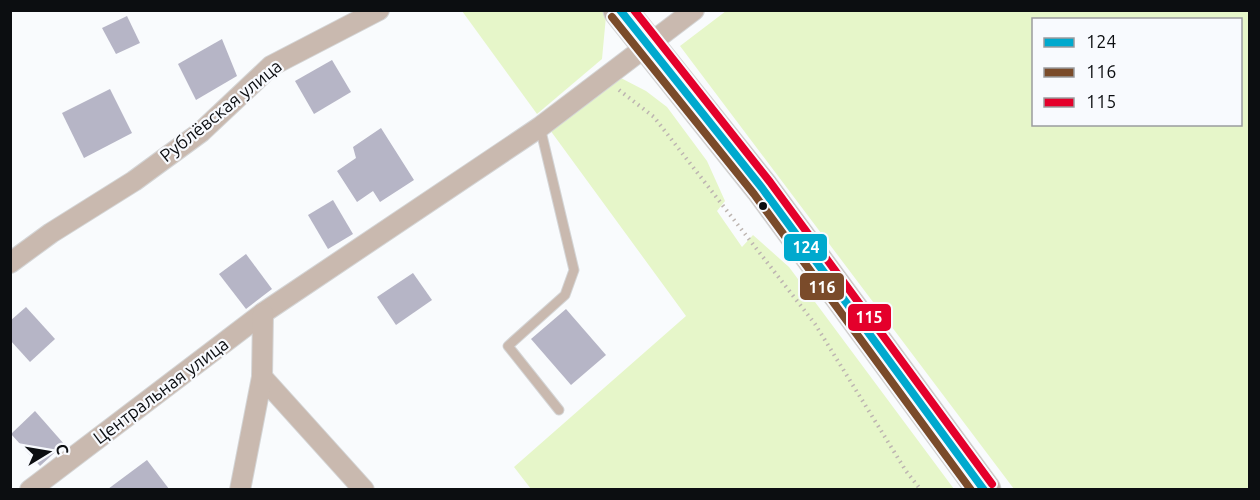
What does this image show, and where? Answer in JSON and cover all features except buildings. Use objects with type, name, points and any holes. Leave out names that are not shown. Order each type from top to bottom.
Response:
[{"type":"highway","points":[[620,10],[646,46],[762,188],[984,489]]},
{"type":"street","name":"Рублёвская улица","points":[[10,263],[51,233],[134,182],[201,132],[271,66],[379,10]]},
{"type":"street","name":"Центральная улица","points":[[30,489],[263,313],[540,127],[694,10]]},
{"type":"street","points":[[240,489],[262,377],[263,313]]},
{"type":"street","points":[[262,377],[364,489]]},
{"type":"lane","points":[[540,127],[574,270],[565,295],[508,346],[559,410]]},
{"type":"path","points":[[605,78],[654,117],[815,324],[906,471],[921,489]]},
{"type":"green space","points":[[462,11],[602,11],[606,16],[602,59],[537,114]]},
{"type":"green space","points":[[726,11],[1249,11],[1249,489],[1014,489],[680,46]]},
{"type":"green space","points":[[617,76],[646,91],[667,107],[707,161],[725,201],[717,211],[742,247],[753,235],[789,267],[954,489],[531,489],[514,467],[686,316],[550,130]]},
{"type":"transit line","name":"124","points":[[620,10],[762,188],[984,490]]},
{"type":"transit line","name":"115","points":[[634,10],[770,182],[992,484]]},
{"type":"transit line","name":"116","points":[[612,17],[754,194],[971,490]]}]
